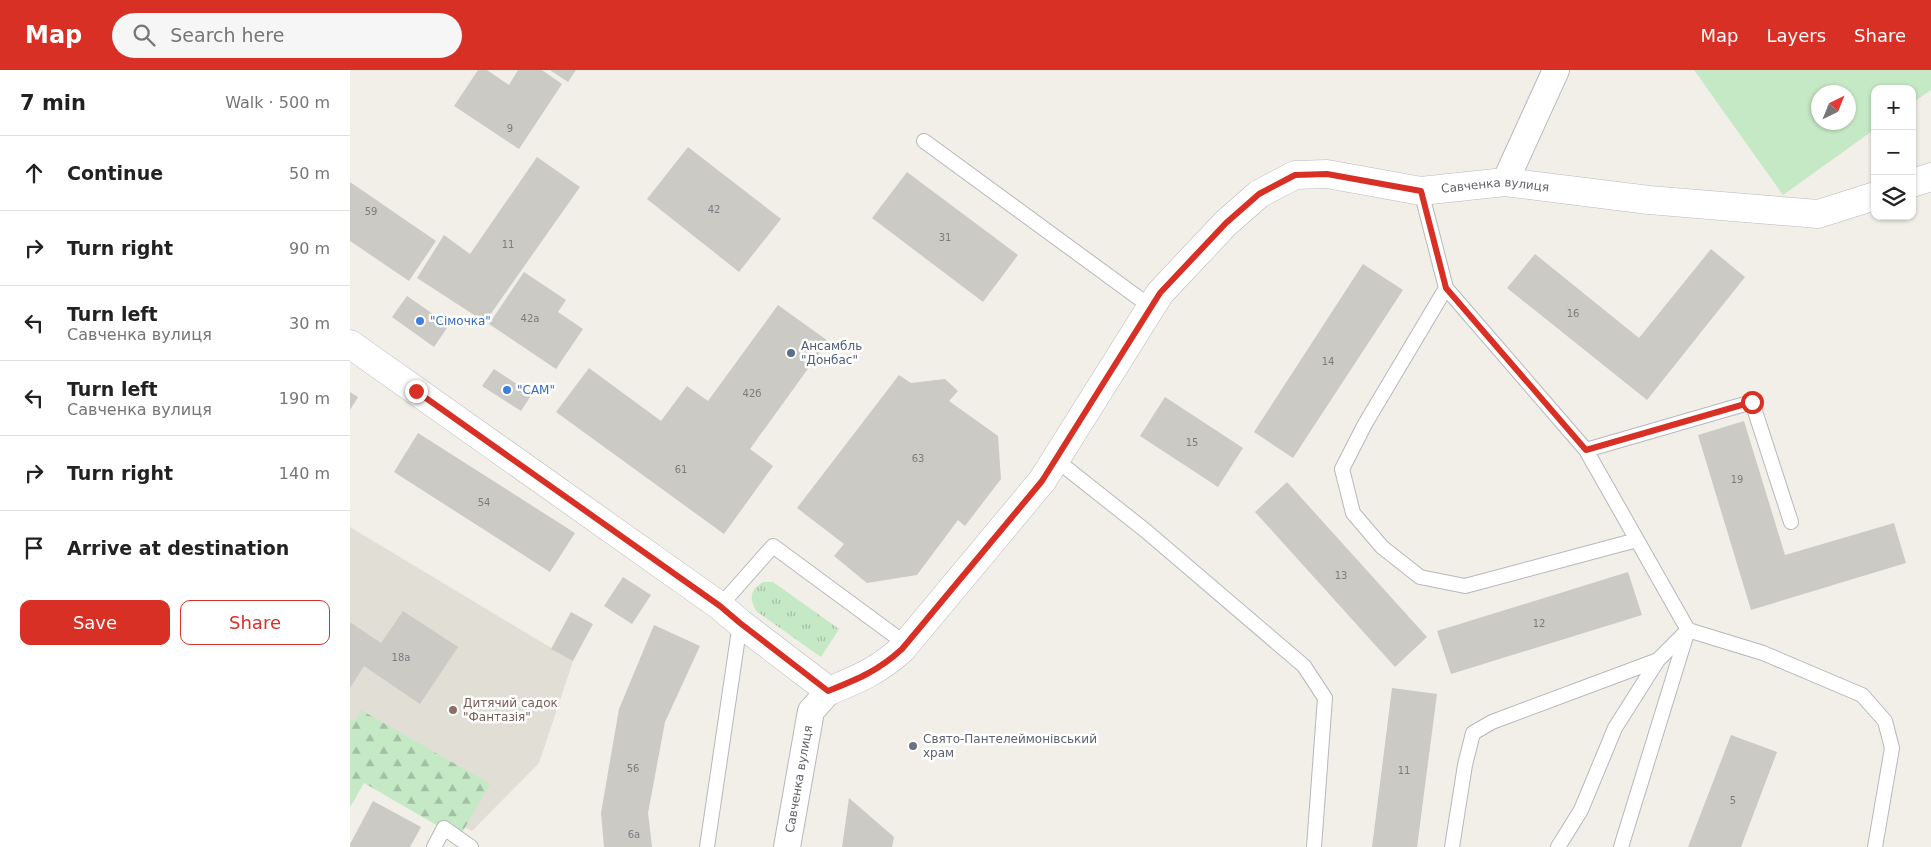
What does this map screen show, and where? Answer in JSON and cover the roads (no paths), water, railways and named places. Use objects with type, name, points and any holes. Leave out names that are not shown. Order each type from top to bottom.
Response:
[{"type":"street","points":[[1505,182],[1556,70]]},
{"type":"street","name":"Савченка вулиця","points":[[787,847],[811,711],[828,691],[867,675],[886,664],[906,644],[1042,481],[1160,293],[1226,223],[1259,194],[1295,175],[1327,174],[1421,191],[1505,182],[1649,200],[1818,214],[1871,197]]},
{"type":"street","points":[[1916,182],[1931,177]]},
{"type":"street","points":[[350,344],[730,614],[828,691]]},
{"type":"lane","points":[[924,141],[1151,307]]},
{"type":"lane","points":[[1421,191],[1446,288],[1586,450],[1688,630],[1763,653],[1862,695],[1885,721],[1892,748],[1875,847]]},
{"type":"lane","points":[[1446,288],[1365,424],[1342,470],[1353,513],[1382,547],[1420,577],[1465,586],[1637,540]]},
{"type":"lane","points":[[1586,450],[1752,402],[1791,522]]},
{"type":"lane","points":[[1056,459],[1146,531],[1304,666],[1325,698],[1314,847]]},
{"type":"lane","points":[[707,847],[730,614],[773,546],[906,644]]},
{"type":"lane","points":[[1558,847],[1582,810],[1615,728],[1658,660],[1688,630]]},
{"type":"lane","points":[[1621,847],[1688,630]]},
{"type":"lane","points":[[1452,847],[1465,765],[1473,733],[1492,722],[1658,660]]},
{"type":"lane","points":[[434,847],[444,828],[471,847]]},
{"type":"place","name":"\"Сімочка\"","points":[[420,321]]},
{"type":"place","name":"Ансамбль \"Донбас\"","points":[[791,353]]},
{"type":"place","name":"\"САМ\"","points":[[507,390]]},
{"type":"place","name":"Дитячий садок \"Фантазія\"","points":[[453,710]]},
{"type":"place","name":"Свято-Пантелеймонівський храм","points":[[913,746]]}]
